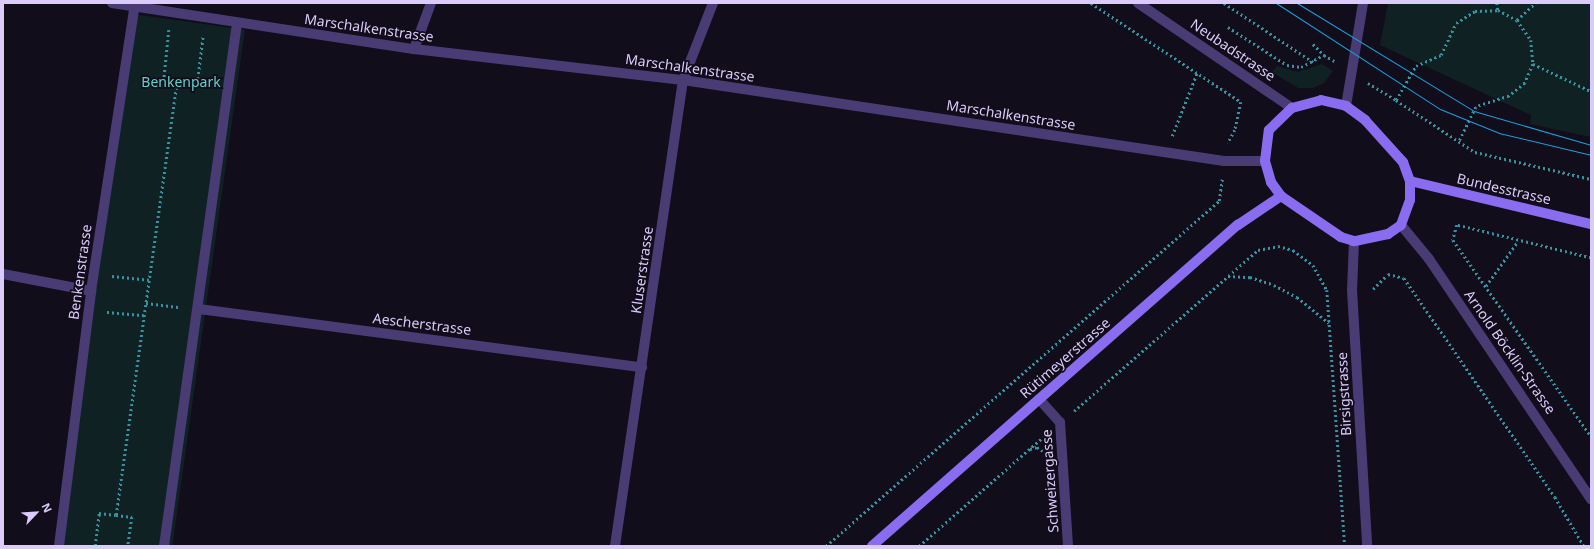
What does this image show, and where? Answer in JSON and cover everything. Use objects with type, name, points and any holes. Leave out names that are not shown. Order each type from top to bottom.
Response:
[{"type":"main road","points":[[1321,100],[1346,106],[1392,146],[1410,181],[1410,200],[1401,225],[1382,236],[1354,241],[1325,229],[1281,196],[1271,182],[1264,161],[1269,130],[1292,108],[1321,100]]},
{"type":"main road","name":"Bundesstrasse","points":[[1410,181],[1591,224]]},
{"type":"main road","name":"Rütimeyerstrasse","points":[[872,546],[1238,225],[1281,196]]},
{"type":"street","name":"Marschalkenstrasse","points":[[112,3],[134,5],[237,23],[414,49],[683,80],[1224,161],[1264,161]]},
{"type":"street","points":[[414,49],[431,3]]},
{"type":"street","name":"Kluserstrasse","points":[[615,546],[683,80],[713,3]]},
{"type":"street","name":"Neubadstrasse","points":[[1138,3],[1292,108]]},
{"type":"street","points":[[1346,106],[1350,72],[1363,3]]},
{"type":"street","name":"Benkenstrasse","points":[[59,546],[88,310],[134,5]]},
{"type":"street","points":[[164,546],[199,309],[237,23]]},
{"type":"street","name":"Arnold Böcklin-Strasse","points":[[1401,225],[1429,259],[1591,499]]},
{"type":"street","name":"Birsigstrasse","points":[[1354,241],[1352,290],[1367,546]]},
{"type":"street","points":[[3,274],[91,291]]},
{"type":"street","name":"Aescherstrasse","points":[[199,309],[642,367]]},
{"type":"street","name":"Schweizergasse","points":[[1039,399],[1060,422],[1068,546]]},
{"type":"path","points":[[1091,3],[1241,102],[1235,130],[1226,146]]},
{"type":"path","points":[[1224,3],[1314,63]]},
{"type":"path","points":[[1496,3],[1498,10]]},
{"type":"path","points":[[1517,20],[1535,3]]},
{"type":"path","points":[[1396,100],[1416,66],[1441,55],[1456,23],[1475,11],[1498,10],[1517,20],[1531,40],[1533,64],[1525,83],[1510,96],[1476,107],[1460,140]]},
{"type":"path","points":[[170,27],[164,80],[197,84],[206,18]]},
{"type":"path","points":[[1228,27],[1287,65],[1301,67],[1314,63],[1324,55]]},
{"type":"path","points":[[1313,44],[1324,55],[1460,140],[1475,152],[1591,179]]},
{"type":"path","points":[[1533,64],[1591,91]]},
{"type":"path","points":[[1165,152],[1197,73]]},
{"type":"path","points":[[116,515],[177,82]]},
{"type":"path","points":[[826,546],[1219,201],[1222,176]]},
{"type":"path","points":[[1591,258],[1457,225],[1453,240],[1591,436]]},
{"type":"path","points":[[1486,286],[1518,241]]},
{"type":"path","points":[[919,546],[1258,250],[1278,246],[1293,250],[1304,256],[1321,277],[1327,290],[1345,546]]},
{"type":"path","points":[[93,274],[149,280]]},
{"type":"path","points":[[1373,289],[1388,274],[1404,278],[1555,497],[1584,546]]},
{"type":"path","points":[[1228,276],[1250,277],[1274,285],[1297,297],[1329,324]]},
{"type":"path","points":[[146,303],[199,309]]},
{"type":"path","points":[[88,310],[144,315]]},
{"type":"path","points":[[95,546],[99,514],[132,517],[128,546]]},
{"type":"green space","points":[[1388,3],[1591,3],[1591,137],[1530,124],[1531,115],[1380,45]]},
{"type":"green space","name":"Benkenpark","points":[[133,14],[245,30],[172,546],[58,546]]},
{"type":"green space","points":[[1322,64],[1333,71],[1324,83],[1313,88],[1298,88],[1272,72],[1277,66],[1298,72]]},
{"type":"tram line","points":[[1276,3],[1440,109],[1499,133],[1591,155]]},
{"type":"tram line","points":[[1297,3],[1474,111],[1591,145]]}]
